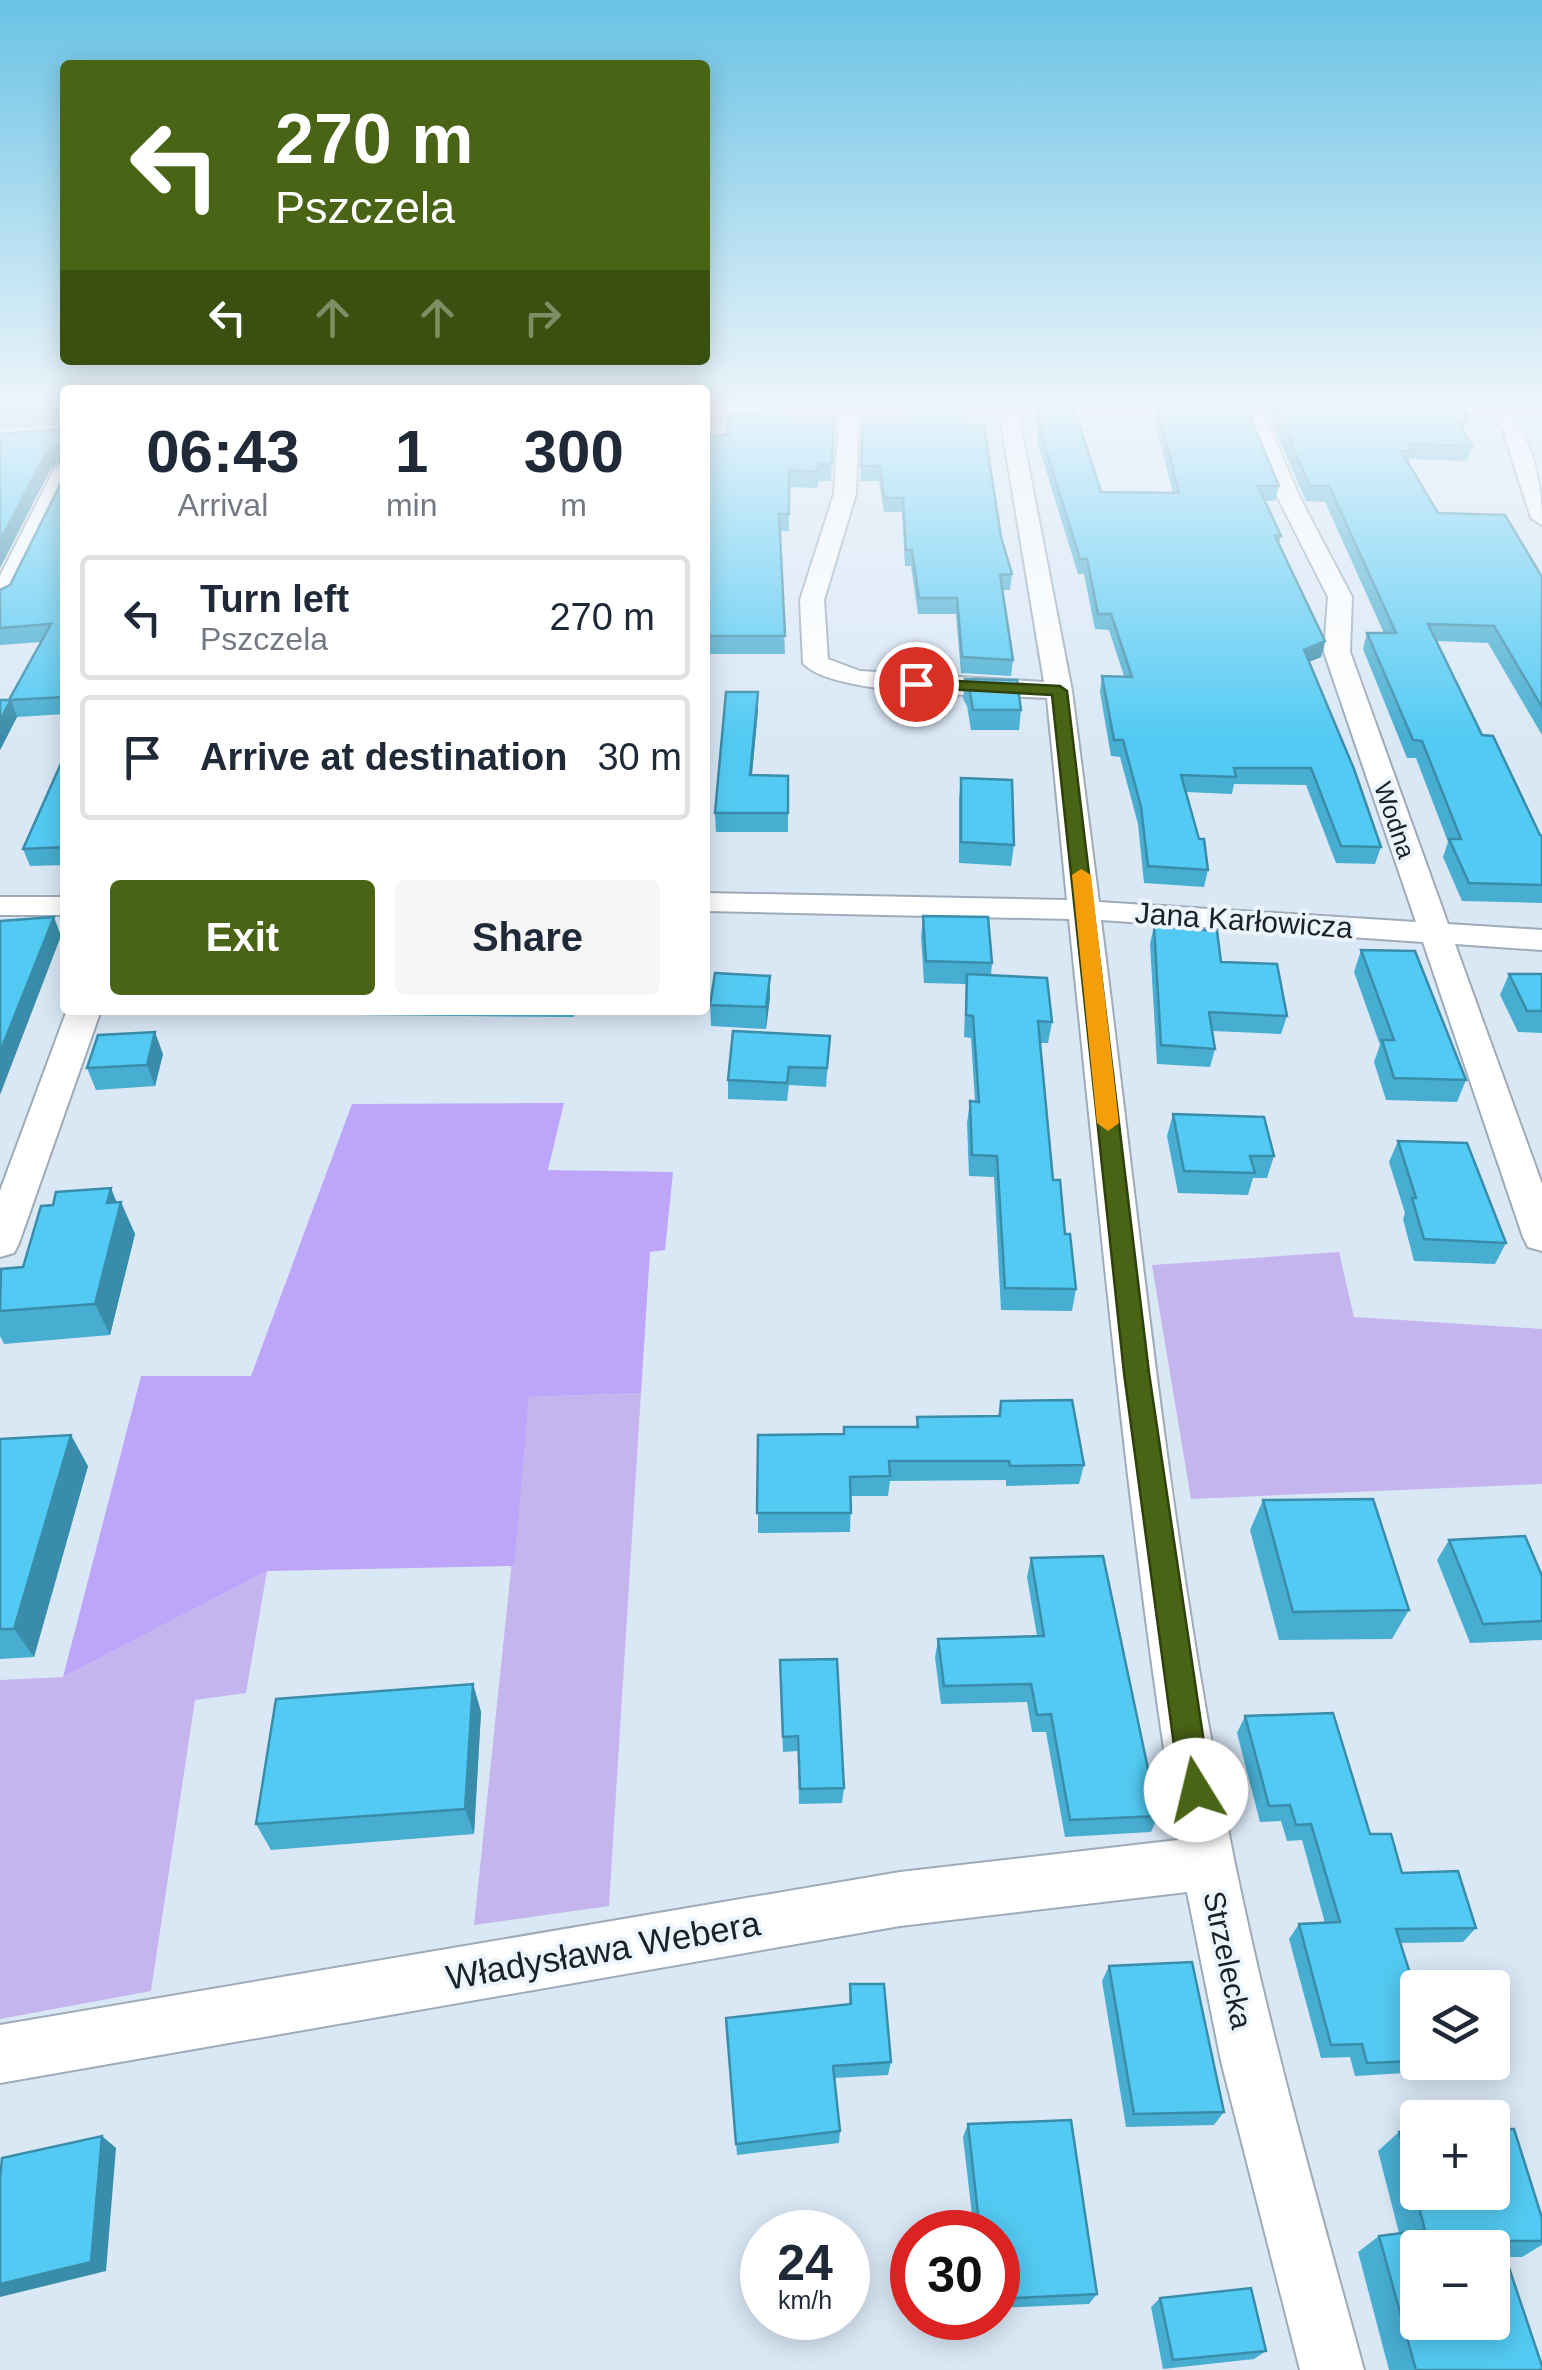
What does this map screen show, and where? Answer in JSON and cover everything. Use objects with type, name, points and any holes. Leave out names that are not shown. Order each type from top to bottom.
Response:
[{"type":"street","points":[[0,599],[42,516]]},
{"type":"street","points":[[838,516],[812,600],[816,663],[838,675],[872,681],[1060,691]]},
{"type":"street","name":"Strzelecka","points":[[1027,516],[1060,691],[1136,1373],[1178,1681],[1208,1863],[1250,2060],[1332,2370]]},
{"type":"street","name":"Wodna","points":[[1297,516],[1340,597],[1337,652],[1542,1237]]},
{"type":"street","name":"Jana Karłowicza","points":[[710,902],[1085,910],[1542,940]]},
{"type":"street","points":[[0,906],[60,906]]},
{"type":"street","points":[[0,1243],[82,1015]]},
{"type":"street","name":"Władysława Webera","points":[[0,2054],[900,1899],[1208,1863]]},
{"type":"shaded area","points":[[564,1103],[548,1170],[673,1172],[665,1250],[650,1252],[641,1393],[529,1397],[514,1566],[267,1571],[63,1677],[141,1376],[251,1376],[352,1104]]},
{"type":"shaded area","points":[[1339,1252],[1354,1317],[1542,1329],[1542,1484],[1191,1499],[1152,1265]]},
{"type":"shaded area","points":[[641,1393],[609,1906],[474,1925],[529,1397]]},
{"type":"shaded area","points":[[267,1571],[246,1693],[195,1700],[151,1991],[0,2019],[0,1680],[63,1677]]},
{"type":"building","points":[[0,516],[13,516],[0,541]]},
{"type":"building","points":[[45,516],[60,516],[60,697],[9,700],[51,624],[0,628],[0,590],[10,585]]},
{"type":"building","points":[[710,516],[779,516],[785,636],[710,636]]},
{"type":"building","points":[[904,516],[998,516],[1012,574],[1000,575],[1013,660],[962,657],[957,598],[919,598],[912,550],[906,550]]},
{"type":"building","points":[[1067,516],[1272,516],[1281,536],[1275,536],[1325,641],[1304,650],[1354,769],[1381,847],[1341,846],[1311,768],[1234,768],[1236,777],[1181,775],[1199,839],[1204,839],[1208,870],[1148,866],[1141,807],[1123,740],[1114,740],[1102,676],[1132,677],[1111,614],[1098,614],[1087,559],[1080,559]]},
{"type":"building","points":[[1342,516],[1505,516],[1542,577],[1542,707],[1494,626],[1428,624],[1482,735],[1493,736],[1542,836],[1542,885],[1469,883],[1449,839],[1461,839],[1422,741],[1413,740],[1367,633],[1396,633]]},
{"type":"building","points":[[965,679],[1017,680],[1021,710],[973,710]]},
{"type":"building","points":[[726,692],[758,692],[750,775],[788,776],[788,813],[715,813]]},
{"type":"building","points":[[0,700],[11,700],[0,720]]},
{"type":"building","points":[[60,766],[60,847],[23,849]]},
{"type":"building","points":[[961,778],[1012,780],[1014,845],[961,842]]},
{"type":"building","points":[[923,916],[988,917],[992,963],[926,961]]},
{"type":"building","points":[[54,917],[0,1052],[0,921]]},
{"type":"building","points":[[1154,926],[1217,931],[1221,962],[1277,964],[1287,1016],[1209,1012],[1215,1049],[1161,1045]]},
{"type":"building","points":[[1361,950],[1415,951],[1466,1080],[1394,1078],[1382,1040],[1394,1040]]},
{"type":"building","points":[[715,973],[770,976],[766,1007],[710,1005]]},
{"type":"building","points":[[967,974],[1047,978],[1052,1022],[1038,1021],[1053,1180],[1060,1180],[1076,1289],[1005,1288],[997,1156],[972,1155],[970,1101],[979,1102],[973,1016],[966,1015]]},
{"type":"building","points":[[1509,974],[1542,974],[1542,1011],[1527,1011]]},
{"type":"building","points":[[733,1031],[830,1036],[827,1068],[789,1067],[787,1083],[728,1080]]},
{"type":"building","points":[[155,1032],[147,1065],[87,1068],[98,1035]]},
{"type":"building","points":[[1173,1114],[1264,1117],[1274,1156],[1250,1156],[1255,1173],[1184,1171]]},
{"type":"building","points":[[1398,1141],[1467,1143],[1506,1243],[1424,1239]]},
{"type":"building","points":[[111,1188],[107,1203],[121,1202],[95,1304],[0,1311],[1,1269],[23,1267],[41,1206],[53,1205],[56,1192]]},
{"type":"building","points":[[1072,1400],[1084,1465],[889,1461],[890,1476],[850,1477],[851,1513],[757,1513],[758,1435],[844,1434],[844,1427],[918,1427],[917,1417],[1000,1416],[1001,1401]]},
{"type":"building","points":[[71,1435],[14,1629],[0,1629],[0,1439]]},
{"type":"building","points":[[1373,1499],[1409,1610],[1293,1612],[1263,1500]]},
{"type":"building","points":[[1525,1536],[1542,1576],[1542,1621],[1483,1624],[1449,1540]]},
{"type":"building","points":[[1103,1556],[1158,1816],[1070,1820],[1051,1714],[1037,1715],[1031,1684],[944,1686],[938,1639],[1044,1636],[1031,1558]]},
{"type":"building","points":[[837,1659],[844,1788],[800,1789],[798,1736],[783,1737],[780,1660]]},
{"type":"building","points":[[473,1684],[465,1809],[256,1824],[276,1699]]},
{"type":"building","points":[[1333,1713],[1370,1834],[1391,1834],[1402,1873],[1458,1871],[1476,1928],[1396,1929],[1409,1970],[1400,1970],[1400,2062],[1367,2063],[1362,2044],[1331,2045],[1299,1924],[1340,1922],[1311,1824],[1296,1825],[1290,1805],[1269,1806],[1245,1716]]},
{"type":"building","points":[[1192,1962],[1224,2112],[1134,2114],[1109,1966]]},
{"type":"building","points":[[850,1984],[884,1984],[891,2062],[833,2066],[840,2131],[736,2144],[726,2018],[851,2004]]},
{"type":"building","points":[[1071,2120],[1097,2294],[1020,2298],[1020,2210],[978,2210],[968,2124]]},
{"type":"building","points":[[1510,2129],[1514,2129],[1542,2218],[1542,2241],[1510,2241],[1510,2230],[1425,2230],[1420,2210],[1510,2210]]},
{"type":"building","points":[[102,2136],[91,2262],[0,2284],[2,2158]]},
{"type":"building","points":[[1400,2233],[1400,2312],[1379,2236]]},
{"type":"building","points":[[1510,2271],[1542,2370],[1416,2370],[1408,2340],[1510,2340]]},
{"type":"building","points":[[1251,2288],[1266,2351],[1173,2360],[1160,2298]]},
{"type":"slow traffic","points":[[1081,875],[1108,1123]]},
{"type":"route","points":[[916,684],[1060,691],[1136,1373],[1196,1790]]}]
